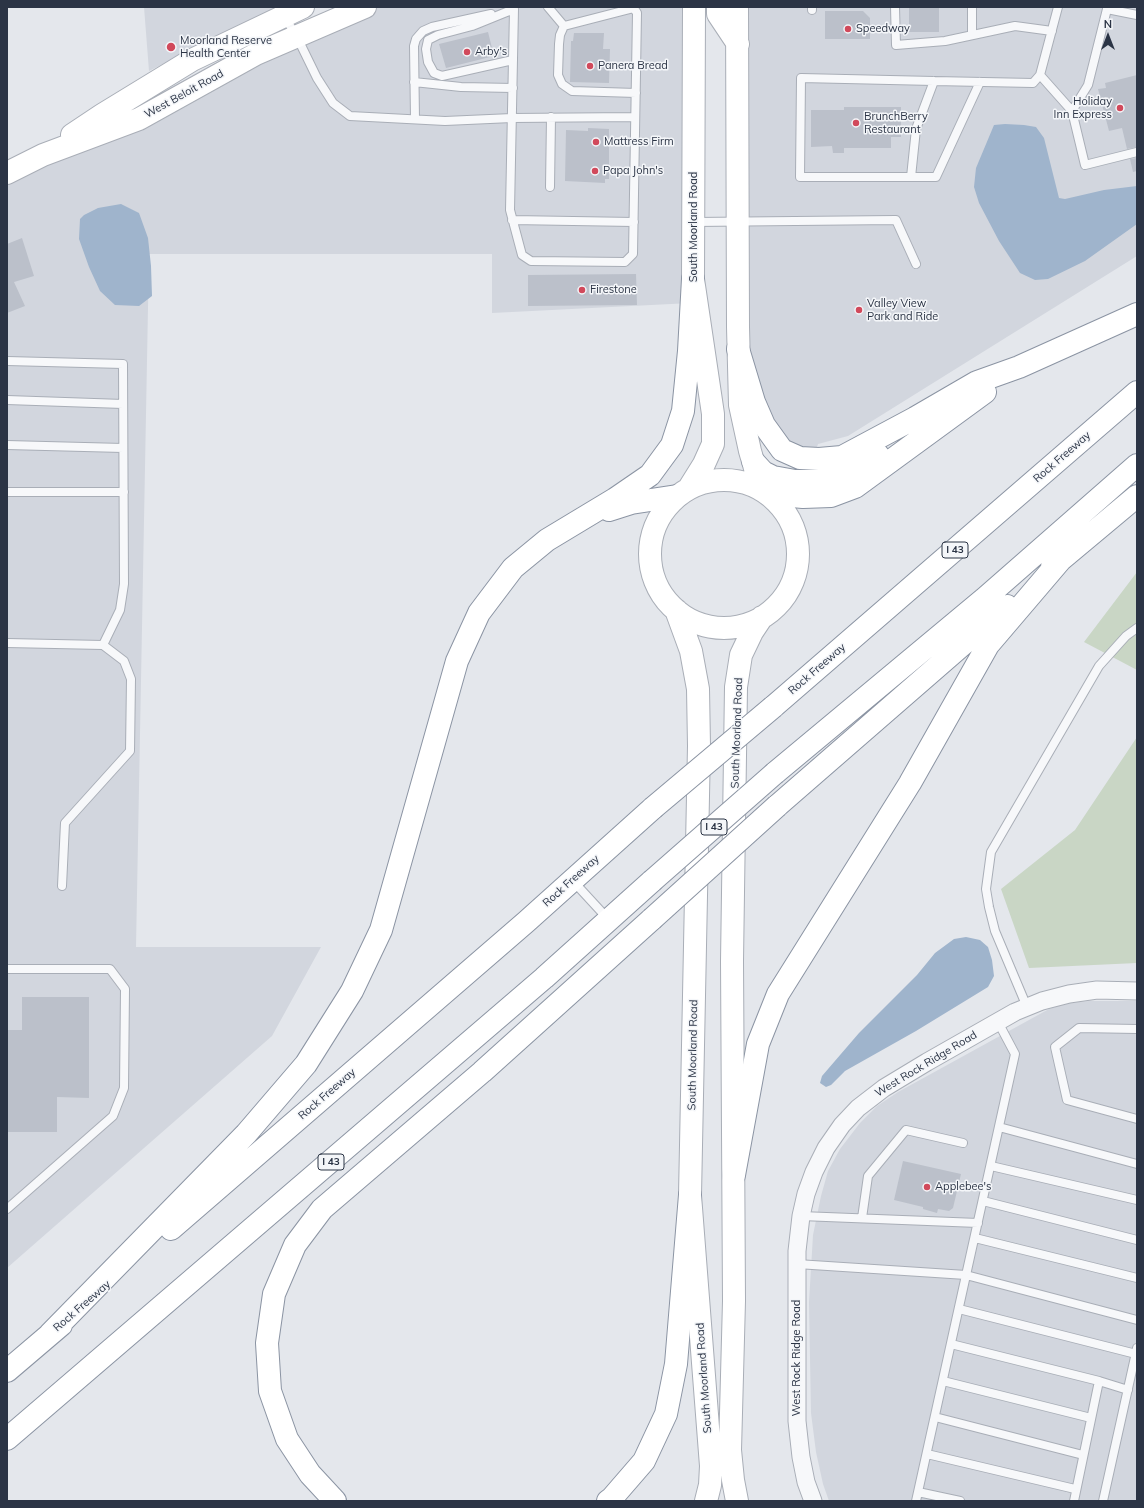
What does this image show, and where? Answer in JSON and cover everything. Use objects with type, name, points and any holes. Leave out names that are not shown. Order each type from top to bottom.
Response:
[{"type":"main road","name":"West Beloit Road","points":[[43,155],[102,115],[192,60],[281,12],[303,7]]},
{"type":"main road","name":"West Beloit Road","points":[[7,173],[43,155],[139,119],[256,54],[365,7]]},
{"type":"main road","name":"South Moorland Road","points":[[694,7],[692,279],[713,414],[713,444],[704,464],[683,492],[662,512],[653,532],[649,553],[652,575],[662,594],[676,610],[692,651],[698,689],[699,769],[690,1195],[711,1466],[710,1485],[706,1501]]},
{"type":"main road","points":[[718,7],[718,14],[738,44]]},
{"type":"main road","points":[[676,610],[696,622],[718,628],[741,626],[762,617],[780,602],[793,581],[798,558],[796,534],[785,512],[765,492],[753,461],[740,405],[738,349],[738,7]]},
{"type":"main road","points":[[50,1334],[246,1134],[306,1064],[352,991],[381,930],[457,661],[479,613],[513,568],[547,540],[615,499],[650,475],[672,444],[683,411],[689,351],[692,279]]},
{"type":"main road","points":[[738,349],[754,402],[764,425],[782,450],[800,458],[819,459],[842,457],[902,426],[977,382],[1019,367],[1137,314]]},
{"type":"main road","points":[[579,520],[631,503],[683,492],[713,480],[738,481],[765,492],[803,497],[831,496],[855,487],[1019,367]]},
{"type":"main road","name":"Rock Freeway","points":[[7,1371],[573,880],[653,808],[773,707],[1137,392]]},
{"type":"main road","points":[[753,461],[763,472],[773,477],[795,481],[817,481],[835,477],[856,469],[906,437],[965,406]]},
{"type":"main road","name":"I 43","points":[[7,1440],[544,978],[775,773],[984,599],[1137,465]]},
{"type":"main road","points":[[335,1501],[310,1474],[287,1439],[270,1391],[267,1343],[274,1294],[294,1245],[322,1208],[482,1072],[777,806],[1063,557],[1137,496]]},
{"type":"main road","points":[[734,1175],[758,1044],[778,994],[910,783],[988,645],[1063,557]]},
{"type":"main road","name":"South Moorland Road","points":[[737,1501],[730,1450],[734,1301],[732,961],[736,687],[741,655],[752,632],[762,617]]},
{"type":"main road","points":[[608,1501],[644,1461],[666,1414],[676,1364],[690,1195]]},
{"type":"street","name":"West Rock Ridge Road","points":[[813,1501],[806,1482],[801,1457],[797,1421],[797,1264],[801,1216],[806,1194],[811,1179],[826,1148],[842,1125],[858,1108],[884,1088],[926,1062],[1027,1007],[1042,1001],[1069,994],[1097,990],[1137,991]]},
{"type":"lane","points":[[548,7],[564,26]]},
{"type":"lane","points":[[895,7],[896,45],[945,41],[1014,26],[1052,31]]},
{"type":"lane","points":[[972,7],[972,35]]},
{"type":"lane","points":[[980,82],[936,177],[800,177],[801,78],[1033,83],[1040,75],[1058,7]]},
{"type":"lane","points":[[515,9],[510,210],[522,255],[531,261],[625,262],[633,254],[637,13],[634,8],[564,26]]},
{"type":"lane","points":[[415,119],[414,46],[416,39],[423,31],[432,27],[515,9]]},
{"type":"lane","points":[[513,60],[442,76],[434,73],[428,62],[426,48],[428,40],[438,35],[472,26],[515,9]]},
{"type":"lane","points":[[1072,111],[1088,85],[1107,9],[1137,15]]},
{"type":"lane","points":[[281,12],[297,37],[317,78],[333,103],[350,116],[445,120],[551,117],[636,117]]},
{"type":"lane","points":[[564,26],[560,35],[559,44],[558,75],[562,84],[572,91],[636,92]]},
{"type":"lane","points":[[1040,75],[1072,111],[1085,164],[1137,152]]},
{"type":"lane","points":[[911,177],[916,129],[934,81]]},
{"type":"lane","points":[[414,82],[461,87],[513,88]]},
{"type":"lane","points":[[550,186],[551,117]]},
{"type":"lane","points":[[512,220],[634,222]]},
{"type":"lane","points":[[693,222],[896,220],[916,264]]},
{"type":"lane","points":[[7,361],[123,364],[124,584],[120,610],[103,645]]},
{"type":"lane","points":[[7,400],[123,404]]},
{"type":"lane","points":[[7,445],[123,448]]},
{"type":"lane","points":[[7,492],[124,492]]},
{"type":"lane","points":[[1027,1007],[995,931],[989,907],[986,889],[992,852],[1099,666],[1126,636],[1137,628]]},
{"type":"lane","points":[[7,643],[103,645],[124,661],[131,679],[130,751],[65,823],[62,886]]},
{"type":"lane","points":[[573,880],[609,920]]},
{"type":"lane","points":[[7,969],[110,969],[125,988],[124,1088],[113,1116],[7,1209]]},
{"type":"lane","points":[[916,1501],[1015,1054],[998,1022]]},
{"type":"lane","points":[[1137,1028],[1079,1028],[1055,1047],[1067,1100],[1137,1119]]},
{"type":"lane","points":[[999,1127],[1137,1164]]},
{"type":"lane","points":[[862,1218],[868,1176],[906,1130],[963,1143]]},
{"type":"lane","points":[[991,1166],[1137,1200]]},
{"type":"lane","points":[[983,1201],[1137,1240]]},
{"type":"lane","points":[[801,1216],[978,1223]]},
{"type":"lane","points":[[975,1238],[1137,1278]]},
{"type":"lane","points":[[797,1264],[966,1275],[1137,1320]]},
{"type":"lane","points":[[959,1309],[1136,1351],[1103,1501]]},
{"type":"lane","points":[[951,1344],[1099,1381],[1128,1390]]},
{"type":"lane","points":[[943,1381],[1091,1418]]},
{"type":"lane","points":[[1074,1501],[1099,1381]]},
{"type":"lane","points":[[935,1417],[1083,1455]]},
{"type":"lane","points":[[927,1454],[1076,1489]]},
{"type":"lane","points":[[918,1492],[960,1501]]},
{"type":"shaded area","name":"Moorland Reserve Health Center","points":[[144,7],[276,7],[149,71]]},
{"type":"shaded area","points":[[335,7],[694,7],[691,303],[492,313],[492,254],[149,254],[136,947],[321,947],[272,1036],[7,1268],[7,173],[133,108],[211,65]]},
{"type":"shaded area","points":[[737,7],[1137,7],[1137,256],[848,436],[818,444],[813,459],[782,450],[738,349]]},
{"type":"shaded area","points":[[1089,1001],[1137,1001],[1137,1501],[829,1501],[823,1484],[816,1452],[811,1413],[809,1302],[813,1235],[828,1171],[840,1149],[860,1123],[877,1106],[898,1092],[1049,1009],[1069,1003]]},
{"type":"green space","points":[[1137,572],[1137,670],[1084,642]]},
{"type":"green space","points":[[1137,737],[1137,963],[1029,968],[1001,889],[1075,830]]},
{"type":"water","points":[[1005,124],[1036,127],[1044,138],[1059,198],[1065,199],[1104,190],[1137,186],[1137,224],[1085,261],[1048,279],[1035,280],[1020,273],[999,241],[979,203],[974,187],[976,168],[994,125]]},
{"type":"water","points":[[121,204],[139,213],[148,238],[152,296],[139,306],[115,305],[100,291],[89,267],[79,239],[80,219],[84,215],[98,208]]},
{"type":"water","points":[[966,937],[980,940],[988,947],[992,960],[994,976],[988,987],[916,1031],[845,1071],[831,1085],[826,1087],[820,1083],[822,1076],[859,1033],[917,975],[935,953],[954,939]]},
{"type":"building","name":"Speedway","points":[[909,7],[939,7],[939,32],[909,32]]},
{"type":"building","name":"Speedway","points":[[825,11],[863,11],[870,18],[870,39],[825,39]]},
{"type":"building","name":"Arby's","points":[[488,32],[494,56],[446,68],[439,44]]},
{"type":"building","name":"Panera Bread","points":[[574,33],[604,33],[603,49],[610,49],[609,83],[570,82],[571,41],[573,41]]},
{"type":"building","name":"Holiday Inn Express","points":[[1137,75],[1137,147],[1127,149],[1122,128],[1109,131],[1098,89],[1106,88],[1105,83]]},
{"type":"building","name":"BrunchBerry Restaurant","points":[[844,107],[901,107],[901,137],[891,137],[891,148],[844,148],[844,153],[833,153],[832,146],[811,147],[811,110],[844,110]]},
{"type":"building","points":[[588,128],[609,129],[609,179],[605,179],[605,183],[565,181],[566,130],[588,131]]},
{"type":"building","points":[[1137,158],[1137,171],[1133,172],[1130,159]]},
{"type":"building","points":[[22,238],[34,276],[14,282],[25,306],[7,313],[7,244]]},
{"type":"building","name":"Firestone","points":[[636,274],[637,305],[528,306],[528,275]]},
{"type":"building","points":[[22,997],[89,997],[89,1098],[57,1097],[57,1132],[7,1132],[7,1030],[22,1030]]},
{"type":"building","name":"Applebee's","points":[[903,1161],[961,1174],[953,1208],[949,1211],[938,1209],[937,1213],[923,1209],[923,1207],[894,1200]]},
{"type":"place","name":"Speedway","points":[[848,29]]},
{"type":"place","name":"Moorland Reserve Health Center","points":[[171,47]]},
{"type":"place","name":"Arby's","points":[[467,52]]},
{"type":"place","name":"Panera Bread","points":[[590,66]]},
{"type":"place","name":"Holiday Inn Express","points":[[1120,108]]},
{"type":"place","name":"BrunchBerry Restaurant","points":[[856,123]]},
{"type":"place","name":"Mattress Firm","points":[[596,142]]},
{"type":"place","name":"Papa John's","points":[[595,171]]},
{"type":"place","name":"Firestone","points":[[582,290]]},
{"type":"place","name":"Valley View Park and Ride","points":[[859,310]]},
{"type":"place","name":"Applebee's","points":[[927,1187]]}]
